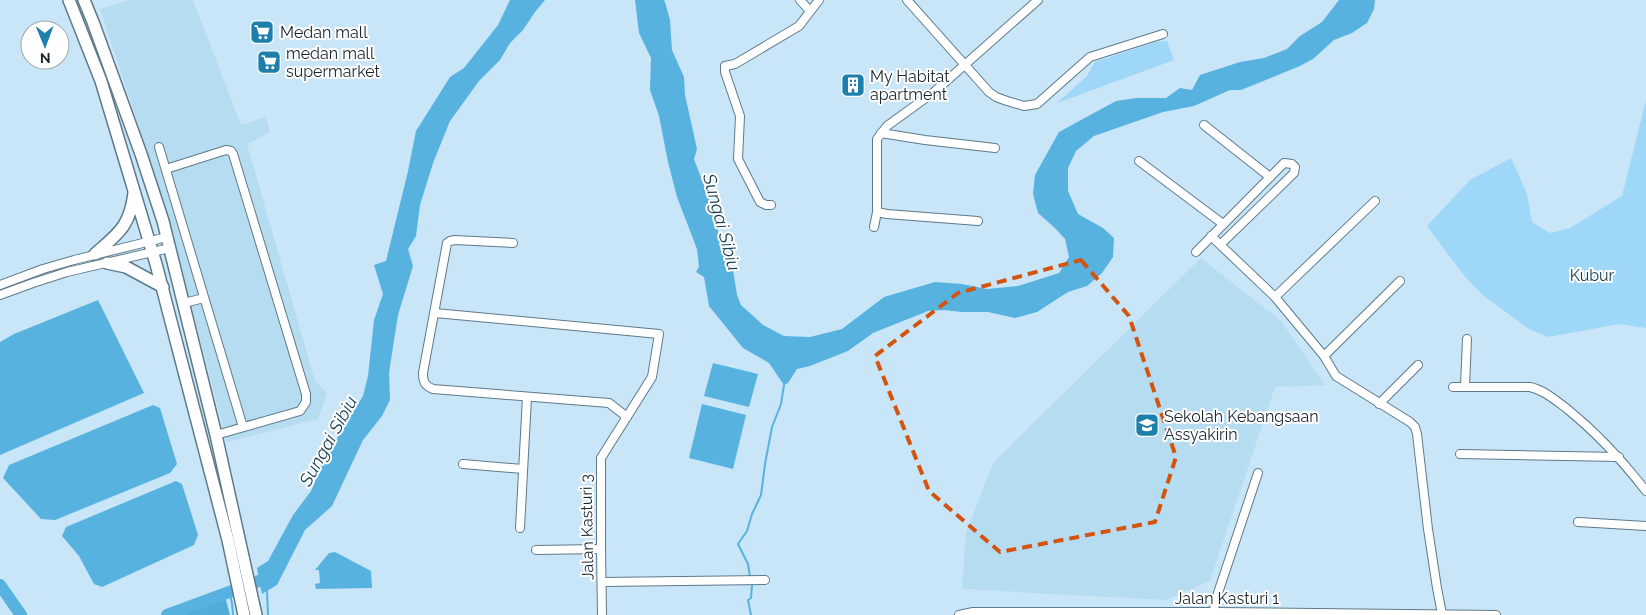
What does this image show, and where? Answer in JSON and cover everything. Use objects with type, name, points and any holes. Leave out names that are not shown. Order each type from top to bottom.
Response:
[{"type":"street","points":[[69,0],[101,81],[134,189],[256,615]]},
{"type":"street","points":[[84,0],[94,22],[141,154],[184,303],[216,435],[234,538],[244,615]]},
{"type":"street","points":[[800,0],[810,12]]},
{"type":"street","points":[[771,205],[760,202],[738,159],[739,108],[725,72],[725,66],[734,64],[799,26],[819,0]]},
{"type":"street","points":[[874,227],[877,212],[877,139],[880,133],[965,66],[1038,0]]},
{"type":"street","points":[[912,2],[989,92],[996,97],[1024,106],[1037,104],[1090,57],[1163,34]]},
{"type":"street","points":[[1204,125],[1270,177]]},
{"type":"street","points":[[880,133],[995,148]]},
{"type":"street","points":[[159,147],[243,427]]},
{"type":"street","points":[[166,169],[226,150],[231,151],[233,154],[306,394],[306,402],[300,411],[216,435]]},
{"type":"street","points":[[1139,162],[1223,224]]},
{"type":"street","points":[[1196,252],[1284,162],[1288,162],[1295,167],[1294,173],[1221,244]]},
{"type":"street","points":[[95,254],[121,231],[132,205],[134,189]]},
{"type":"street","points":[[1275,297],[1375,201]]},
{"type":"street","points":[[877,212],[978,222]]},
{"type":"street","points":[[1211,236],[1275,297],[1324,356],[1340,379],[1410,422],[1415,427],[1429,537],[1442,614]]},
{"type":"street","points":[[513,243],[455,240],[450,240],[447,243],[423,373],[427,387],[433,390],[610,403],[627,417]]},
{"type":"street","points":[[0,285],[43,269],[95,254],[168,243]]},
{"type":"street","points":[[0,295],[33,282],[107,263],[151,246],[168,243]]},
{"type":"street","points":[[107,263],[126,267],[163,287]]},
{"type":"street","points":[[1324,356],[1400,281]]},
{"type":"street","points":[[184,303],[204,298]]},
{"type":"street","name":"Jalan Kasturi 3","points":[[435,313],[659,334],[652,377],[601,458],[602,615]]},
{"type":"street","points":[[1465,386],[1467,339]]},
{"type":"street","points":[[1379,404],[1418,365]]},
{"type":"street","points":[[1453,387],[1538,388],[1582,422],[1619,457],[1646,492]]},
{"type":"street","points":[[520,528],[527,397]]},
{"type":"street","points":[[1460,454],[1619,457]]},
{"type":"street","points":[[463,464],[523,469]]},
{"type":"street","points":[[1214,612],[1215,602],[1258,473]]},
{"type":"street","points":[[1578,522],[1646,526]]},
{"type":"street","points":[[536,550],[601,549]]},
{"type":"street","points":[[602,582],[766,580]]},
{"type":"street","name":"Jalan Kasturi 1","points":[[959,615],[973,612],[1214,612],[1496,615]]},
{"type":"highlighted area","points":[[1081,260],[1129,316],[1176,457],[1155,522],[1000,552],[929,491],[875,356],[958,293]]},
{"type":"shaded area","points":[[130,0],[193,0],[241,125],[266,117],[270,132],[247,144],[315,381],[327,393],[318,419],[227,442],[166,208],[100,9]]},
{"type":"shaded area","points":[[510,0],[545,0],[523,30],[510,43],[500,60],[479,81],[450,121],[433,163],[420,205],[416,236],[408,249],[413,266],[398,315],[389,373],[390,400],[382,416],[363,440],[332,506],[305,530],[277,585],[262,594],[257,568],[268,561],[293,515],[311,491],[324,460],[363,396],[368,376],[374,320],[383,294],[374,265],[386,261],[416,131],[450,77],[464,68],[498,25]]},
{"type":"shaded area","points":[[635,0],[664,0],[665,2],[670,20],[672,50],[684,77],[685,95],[697,149],[694,159],[715,215],[721,246],[733,270],[737,295],[741,305],[763,325],[784,336],[810,337],[842,329],[884,297],[935,282],[962,284],[987,289],[1018,286],[1059,273],[1069,257],[1065,239],[1038,213],[1033,194],[1035,175],[1059,132],[1116,101],[1136,98],[1166,98],[1180,88],[1192,90],[1200,75],[1240,62],[1264,58],[1287,49],[1300,36],[1322,22],[1339,0],[1375,0],[1374,9],[1367,23],[1352,33],[1334,40],[1313,59],[1300,66],[1241,90],[1230,90],[1194,106],[1163,112],[1094,136],[1076,151],[1068,168],[1068,191],[1078,214],[1103,228],[1114,238],[1113,257],[1102,273],[1087,286],[1068,292],[1037,312],[1015,318],[988,312],[928,311],[873,333],[848,351],[797,369],[788,383],[784,385],[769,363],[743,348],[709,306],[704,277],[696,272],[699,267],[697,249],[677,197],[659,116],[650,90],[651,58],[639,33]]},
{"type":"shaded area","name":"Sekolah Kebangsaan Assyakirin","points":[[1201,258],[1281,321],[1325,385],[1275,387],[1210,581],[1166,600],[962,589],[966,533],[993,463]]},
{"type":"shaded area","points":[[98,300],[144,393],[0,455],[0,342],[14,334]]},
{"type":"shaded area","points":[[713,363],[758,374],[749,407],[704,396]]},
{"type":"shaded area","points":[[702,404],[746,415],[733,469],[689,458]]},
{"type":"shaded area","points":[[153,405],[160,408],[177,464],[170,473],[55,520],[41,519],[3,478],[9,465]]},
{"type":"shaded area","points":[[176,481],[182,484],[198,535],[194,545],[102,587],[94,584],[79,556],[62,536],[66,527]]},
{"type":"shaded area","points":[[335,552],[371,571],[372,588],[316,589],[315,584],[320,583],[319,570],[315,570],[329,553]]},
{"type":"shaded area","points":[[225,596],[230,615],[178,615]]},
{"type":"green space","points":[[1167,41],[1174,60],[1057,103],[1087,76],[1095,62],[1155,42]]},
{"type":"green space","name":"Kubur","points":[[1646,100],[1646,328],[1619,324],[1548,337],[1529,329],[1484,296],[1466,278],[1427,226],[1470,180],[1511,158],[1527,194],[1532,222],[1550,233],[1570,228],[1622,196]]},
{"type":"waterway","points":[[750,577],[748,564],[738,544],[747,531],[752,514],[761,495],[772,427],[781,404],[784,385]]},
{"type":"waterway","name":"Sungai Sibiu","points":[[167,615],[267,578],[271,571]]},
{"type":"waterway","name":"Sungai Sibiu","points":[[0,585],[21,615]]},
{"type":"waterway","points":[[751,615],[748,600],[751,598],[752,585]]},
{"type":"waterway","points":[[267,590],[268,615]]},
{"type":"waterway","points":[[229,592],[233,615]]},
{"type":"place","name":"Medan mall","points":[[262,32]]},
{"type":"place","name":"medan mall supermarket","points":[[269,62]]},
{"type":"place","name":"My Habitat apartment","points":[[853,85]]},
{"type":"place","name":"Sekolah Kebangsaan Assyakirin","points":[[1147,425]]}]
